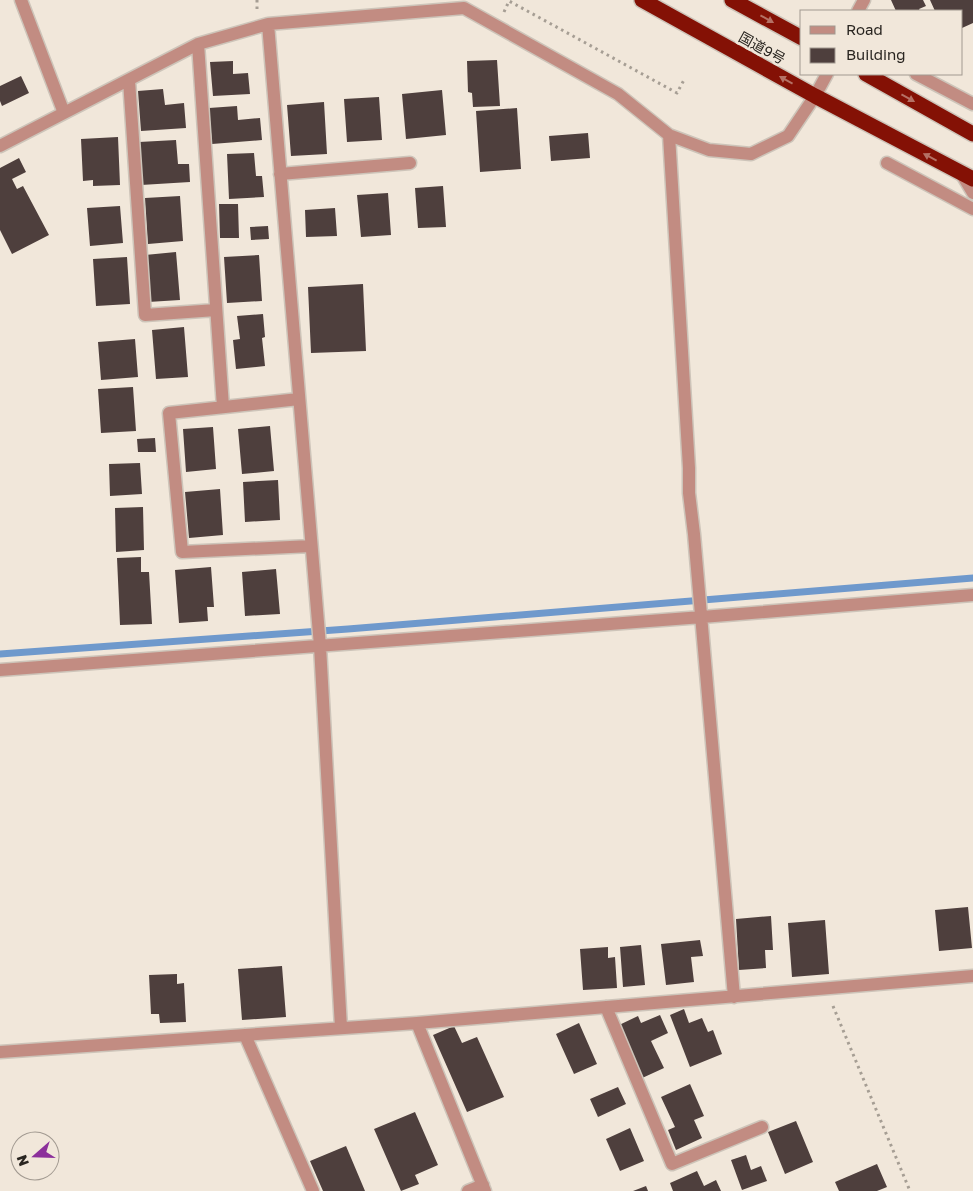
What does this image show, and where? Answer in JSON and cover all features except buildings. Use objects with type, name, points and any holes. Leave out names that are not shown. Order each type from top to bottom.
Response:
[{"type":"highway","name":"国道9号","points":[[642,0],[815,96],[967,176]]},
{"type":"highway","name":"国道9号","points":[[732,0],[800,37]]},
{"type":"highway","points":[[868,75],[969,130]]},
{"type":"street","points":[[21,0],[64,113]]},
{"type":"street","points":[[0,146],[198,44],[268,24],[464,8],[618,94],[669,135],[709,150],[751,154],[788,136],[815,96],[826,75]]},
{"type":"street","points":[[268,24],[320,646],[341,1028]]},
{"type":"street","points":[[198,44],[223,407]]},
{"type":"street","points":[[918,75],[973,104]]},
{"type":"street","points":[[128,80],[145,315],[216,310]]},
{"type":"street","points":[[669,135],[689,468],[688,493],[702,617],[734,997]]},
{"type":"street","points":[[280,174],[410,163]]},
{"type":"street","points":[[887,163],[973,209]]},
{"type":"street","points":[[967,176],[973,193]]},
{"type":"street","points":[[300,399],[170,413],[182,552],[312,546]]},
{"type":"street","points":[[0,670],[973,595]]},
{"type":"street","points":[[0,1052],[417,1023],[973,976]]},
{"type":"street","points":[[606,1007],[672,1164],[762,1127]]},
{"type":"street","points":[[417,1023],[484,1188],[468,1191]]},
{"type":"street","points":[[245,1035],[313,1191]]},
{"type":"path","points":[[497,26],[509,1],[677,93],[685,78]]},
{"type":"path","points":[[826,989],[910,1191]]},
{"type":"waterway","points":[[0,654],[348,629],[973,578]]}]
